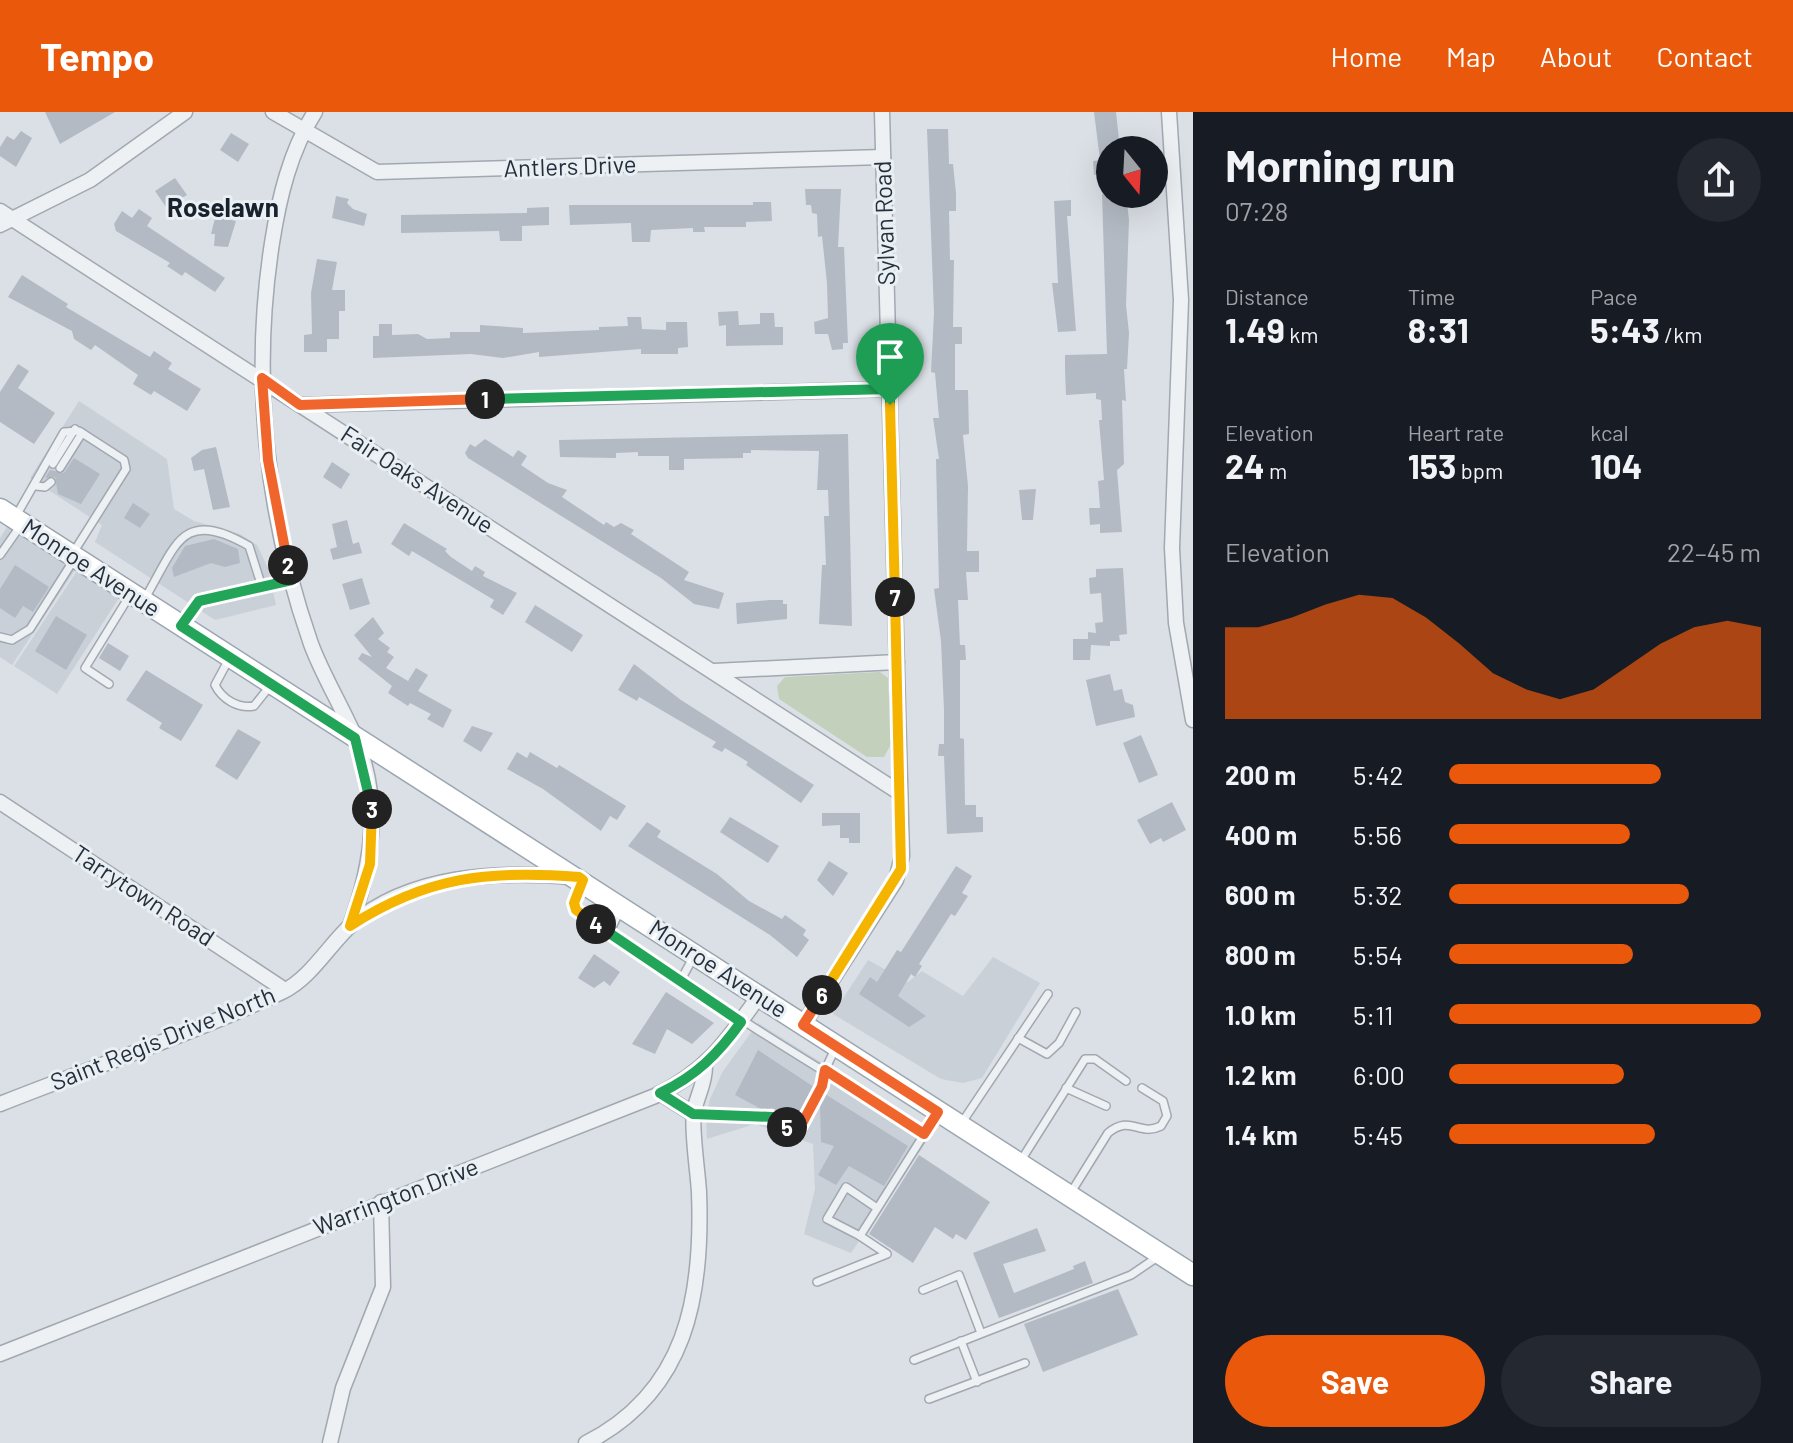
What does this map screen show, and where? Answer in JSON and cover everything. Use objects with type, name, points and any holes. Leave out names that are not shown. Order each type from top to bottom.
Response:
[{"type":"main road","name":"Monroe Avenue","points":[[12,517],[581,879],[836,1047],[1193,1275]]},
{"type":"street","points":[[7,222],[90,180],[185,112]]},
{"type":"street","name":"Antlers Drive","points":[[273,112],[377,172],[883,157]]},
{"type":"street","name":"Saint Regis Drive North","points":[[315,112],[303,131],[276,216],[265,290],[262,378],[268,460],[292,580],[311,644],[355,738],[365,770],[373,819],[370,864],[350,926]]},
{"type":"street","name":"Sylvan Road","points":[[803,1025],[901,869],[882,112]]},
{"type":"street","points":[[1169,112],[1181,300],[1171,495],[1176,623],[1193,720]]},
{"type":"street","name":"Fair Oaks Avenue","points":[[0,211],[7,222],[262,378],[900,793]]},
{"type":"street","points":[[300,405],[890,389]]},
{"type":"street","points":[[1176,623],[1193,622]]},
{"type":"street","points":[[714,671],[897,662]]},
{"type":"street","name":"Tarrytown Road","points":[[0,802],[285,990]]},
{"type":"street","name":"Saint Regis Drive North","points":[[0,1104],[285,990],[325,955],[350,926],[385,903],[440,883],[511,873],[581,879]]},
{"type":"street","name":"Warrington Drive","points":[[7,1351],[687,1081],[705,1066],[759,996]]},
{"type":"street","points":[[586,1443],[623,1421],[645,1400],[664,1377],[684,1334],[700,1247],[693,1114],[705,1086],[705,1066]]},
{"type":"street","points":[[660,1093],[693,1114]]},
{"type":"street","points":[[330,1443],[343,1388],[383,1287],[381,1202]]},
{"type":"street","points":[[0,1364],[7,1351]]},
{"type":"lane","points":[[56,466],[78,431]]},
{"type":"lane","points":[[0,555],[12,517],[36,486],[36,478],[64,432],[78,431],[124,460],[126,469],[30,629],[12,640],[0,637]]},
{"type":"lane","points":[[36,486],[45,487],[47,480]]},
{"type":"lane","points":[[109,684],[85,668],[188,531],[207,528],[249,546],[262,587]]},
{"type":"lane","points":[[181,626],[199,601],[292,580]]},
{"type":"lane","points":[[230,657],[215,685],[219,692],[239,706],[254,706],[271,684]]},
{"type":"lane","points":[[581,879],[574,903],[576,910],[682,978],[741,1022],[825,1070],[924,1134]]},
{"type":"lane","points":[[609,933],[623,907]]},
{"type":"lane","points":[[682,978],[694,955]]},
{"type":"lane","points":[[960,1126],[1048,994]]},
{"type":"lane","points":[[1018,1038],[1047,1054],[1059,1043],[1076,1012]]},
{"type":"lane","points":[[693,1114],[772,1117],[797,1133],[822,1086],[825,1070],[836,1047]]},
{"type":"lane","points":[[1019,1164],[1088,1057],[1126,1081]]},
{"type":"lane","points":[[1066,1088],[1106,1106]]},
{"type":"lane","points":[[1069,1196],[1108,1133],[1117,1126],[1125,1123],[1149,1130],[1161,1126],[1167,1116],[1163,1101],[1142,1088]]},
{"type":"lane","points":[[860,1236],[938,1112]]},
{"type":"lane","points":[[817,1282],[887,1254],[827,1219],[846,1187],[877,1208]]},
{"type":"lane","points":[[914,1360],[1131,1275],[1161,1254]]},
{"type":"lane","points":[[923,1290],[959,1275],[981,1333]]},
{"type":"lane","points":[[961,1341],[977,1382]]},
{"type":"lane","points":[[929,1399],[1025,1363]]},
{"type":"shaded area","points":[[79,401],[167,459],[174,509],[194,521],[240,534],[257,545],[268,568],[276,605],[215,620],[95,542],[102,525],[30,478]]},
{"type":"shaded area","points":[[7,527],[75,570],[12,665],[0,657],[0,538]]},
{"type":"shaded area","points":[[77,571],[119,598],[57,694],[14,666]]},
{"type":"shaded area","points":[[993,957],[1040,983],[982,1078],[963,1083],[941,1079],[833,1014],[868,960],[908,982],[922,971],[963,996]]},
{"type":"shaded area","points":[[758,1023],[933,1132],[851,1253],[804,1234],[815,1189],[813,1144],[755,1124],[707,1139],[706,1117],[710,1099],[723,1071]]},
{"type":"green space","points":[[880,672],[888,678],[891,744],[884,757],[867,757],[779,699],[777,686],[785,677]]},
{"type":"building","points":[[45,112],[115,112],[60,144]]},
{"type":"building","points":[[1094,112],[1116,112],[1119,136],[1097,136]]},
{"type":"building","points":[[927,129],[948,129],[949,164],[953,164],[956,211],[949,211],[950,260],[954,260],[953,327],[962,327],[962,344],[955,344],[955,390],[968,390],[969,434],[963,435],[968,486],[967,551],[979,551],[979,572],[966,572],[968,600],[958,600],[960,645],[965,645],[966,660],[960,660],[960,738],[964,739],[965,805],[976,805],[976,817],[983,817],[983,832],[947,834],[944,756],[938,756],[939,744],[944,744],[944,710],[941,641],[934,589],[939,588],[936,459],[939,459],[933,418],[939,418],[935,373],[931,372],[934,313]]},
{"type":"building","points":[[21,131],[32,138],[16,167],[0,156],[0,147],[7,136],[14,140]]},
{"type":"building","points":[[231,133],[249,144],[238,162],[220,150]]},
{"type":"building","points":[[175,178],[187,195],[166,207],[155,191]]},
{"type":"building","points":[[805,189],[841,189],[838,247],[844,247],[848,343],[843,343],[843,349],[832,350],[828,334],[815,334],[814,322],[828,318],[827,283],[817,214],[812,213],[811,205],[806,205]]},
{"type":"building","points":[[336,196],[349,199],[347,203],[353,209],[367,214],[364,226],[332,218]]},
{"type":"building","points":[[1071,200],[1071,216],[1067,216],[1076,331],[1058,332],[1052,283],[1058,283],[1054,201]]},
{"type":"building","points":[[753,202],[771,202],[772,221],[746,222],[746,227],[704,227],[705,232],[693,232],[693,228],[651,230],[650,242],[632,242],[631,223],[570,225],[569,205],[753,205]]},
{"type":"building","points":[[549,207],[549,225],[522,226],[522,241],[500,241],[499,231],[401,233],[401,215],[527,213],[527,208]]},
{"type":"building","points":[[1102,208],[1128,208],[1126,305],[1129,333],[1127,369],[1124,369],[1126,401],[1122,400],[1124,464],[1117,470],[1122,532],[1100,533],[1100,524],[1090,525],[1089,508],[1100,508],[1098,481],[1104,480],[1099,420],[1102,420],[1101,400],[1096,399],[1096,393],[1066,395],[1065,355],[1107,354]]},
{"type":"building","points":[[139,209],[152,218],[147,226],[225,278],[215,292],[185,272],[182,276],[167,266],[170,263],[116,231],[114,224],[122,211],[132,218]]},
{"type":"building","points":[[217,210],[232,212],[231,220],[236,221],[228,247],[214,246],[215,234],[211,234]]},
{"type":"building","points":[[317,259],[337,262],[332,290],[345,290],[345,311],[339,311],[339,339],[327,339],[327,352],[304,352],[304,335],[312,334],[311,293]]},
{"type":"building","points":[[22,275],[68,304],[66,307],[150,357],[154,351],[172,363],[168,369],[201,389],[187,411],[154,391],[151,395],[133,384],[138,375],[95,345],[91,350],[74,339],[72,331],[8,297]]},
{"type":"building","points":[[738,311],[739,325],[760,324],[760,313],[774,313],[775,327],[783,327],[783,345],[726,346],[726,325],[719,326],[718,312]]},
{"type":"building","points":[[627,317],[641,317],[642,329],[666,330],[666,322],[687,322],[688,347],[678,348],[678,354],[641,354],[641,349],[539,357],[539,352],[503,358],[471,354],[373,358],[373,336],[379,336],[379,324],[392,324],[392,335],[418,334],[427,339],[450,338],[450,332],[480,332],[480,325],[523,328],[523,333],[599,330],[599,327],[628,326]]},
{"type":"building","points":[[18,364],[29,371],[18,388],[55,413],[34,444],[0,422],[0,392]]},
{"type":"building","points":[[848,434],[852,626],[819,624],[822,565],[826,565],[824,516],[829,516],[828,490],[817,490],[819,451],[751,450],[751,453],[743,453],[743,458],[684,459],[684,470],[669,470],[669,456],[638,456],[638,452],[616,453],[616,458],[560,457],[559,440]]},
{"type":"building","points":[[485,439],[513,457],[518,450],[527,456],[521,465],[548,483],[567,490],[562,497],[604,525],[606,522],[614,527],[621,523],[634,530],[631,534],[689,572],[684,580],[724,593],[719,609],[694,604],[661,578],[468,458],[465,453],[470,444],[475,447]]},
{"type":"building","points":[[216,447],[230,507],[213,510],[204,469],[194,471],[191,458],[202,450]]},
{"type":"building","points":[[74,458],[100,474],[81,504],[58,494],[55,477],[45,478],[50,470],[64,473]]},
{"type":"building","points":[[332,462],[350,474],[341,489],[323,477]]},
{"type":"building","points":[[1036,489],[1033,520],[1022,520],[1019,490]]},
{"type":"building","points":[[133,503],[150,514],[140,528],[124,518]]},
{"type":"building","points":[[347,520],[353,544],[359,542],[362,553],[333,560],[330,549],[337,547],[332,524]]},
{"type":"building","points":[[404,523],[447,549],[445,551],[451,557],[472,571],[475,566],[485,572],[483,576],[517,593],[503,615],[490,607],[494,600],[412,551],[409,556],[391,544]]},
{"type":"building","points":[[214,539],[238,549],[240,563],[225,567],[211,563],[174,577],[172,568],[185,546]]},
{"type":"building","points":[[15,565],[49,587],[33,612],[23,606],[15,618],[0,608],[0,589]]},
{"type":"building","points":[[1123,568],[1127,634],[1119,635],[1120,641],[1110,641],[1110,646],[1091,645],[1090,660],[1073,660],[1073,639],[1088,639],[1088,632],[1096,633],[1095,623],[1103,622],[1101,593],[1090,594],[1089,578],[1096,577],[1096,569]]},
{"type":"building","points":[[362,578],[370,604],[350,610],[342,584]]},
{"type":"building","points":[[783,600],[783,604],[787,604],[787,619],[737,624],[736,603]]},
{"type":"building","points":[[535,605],[583,635],[572,652],[525,622]]},
{"type":"building","points":[[56,616],[87,635],[66,670],[35,651]]},
{"type":"building","points":[[373,617],[384,633],[378,639],[390,648],[387,652],[394,657],[386,668],[408,681],[416,668],[428,675],[418,691],[452,710],[443,728],[427,719],[431,714],[410,703],[408,706],[388,693],[392,686],[358,659],[362,653],[372,657],[354,635]]},
{"type":"building","points":[[108,643],[129,656],[120,671],[99,658]]},
{"type":"building","points":[[634,664],[681,700],[814,785],[801,803],[746,765],[748,762],[725,748],[722,752],[712,747],[716,742],[639,697],[637,701],[618,690]]},
{"type":"building","points":[[146,670],[203,705],[181,741],[159,728],[162,723],[126,700]]},
{"type":"building","points":[[1110,674],[1114,691],[1122,689],[1125,702],[1133,705],[1135,717],[1096,726],[1086,680]]},
{"type":"building","points":[[472,726],[493,733],[481,752],[463,741]]},
{"type":"building","points":[[238,729],[261,742],[237,780],[215,766]]},
{"type":"building","points":[[1141,735],[1158,775],[1139,783],[1123,743]]},
{"type":"building","points":[[517,752],[527,758],[530,752],[557,768],[559,765],[626,806],[617,820],[610,816],[601,831],[543,789],[507,769]]},
{"type":"building","points":[[1172,802],[1186,830],[1163,842],[1161,838],[1150,844],[1137,820]]},
{"type":"building","points":[[822,813],[860,813],[860,843],[849,843],[849,838],[840,838],[840,825],[822,826]]},
{"type":"building","points":[[730,817],[779,846],[768,863],[720,832]]},
{"type":"building","points":[[647,822],[661,831],[657,837],[717,874],[749,901],[782,919],[785,915],[806,930],[803,935],[809,940],[797,957],[770,935],[628,846]]},
{"type":"building","points":[[829,861],[848,873],[833,896],[817,880]]},
{"type":"building","points":[[956,866],[972,876],[962,893],[968,896],[955,916],[951,914],[919,964],[922,966],[915,977],[911,974],[898,996],[926,1016],[909,1027],[859,994],[870,977],[877,982],[897,950],[901,952]]},
{"type":"building","points":[[594,954],[620,972],[610,986],[604,981],[594,988],[578,978]]},
{"type":"building","points":[[666,992],[714,1023],[692,1044],[667,1029],[655,1054],[632,1044]]},
{"type":"building","points":[[758,1050],[814,1087],[795,1122],[772,1108],[763,1110],[735,1095]]},
{"type":"building","points":[[825,1094],[908,1146],[884,1186],[849,1166],[836,1185],[818,1175],[834,1146],[821,1142],[820,1105]]},
{"type":"building","points":[[919,1155],[990,1202],[966,1240],[956,1234],[953,1239],[935,1227],[913,1263],[869,1234]]},
{"type":"building","points":[[1037,1228],[1046,1251],[1003,1264],[1014,1293],[1074,1269],[1073,1266],[1085,1261],[1093,1283],[999,1318],[973,1253]]},
{"type":"building","points":[[1118,1289],[1138,1335],[1043,1372],[1024,1324]]},
{"type":"district","name":"Roselawn","points":[[223,208]]},
{"type":"route","points":[[262,378],[300,405],[890,389],[890,405],[901,869],[803,1025],[938,1112],[924,1134],[825,1070],[822,1086],[797,1133],[772,1117],[693,1114],[660,1093],[687,1081],[705,1066],[741,1022],[682,978],[576,910],[574,903],[583,880],[579,877],[511,873],[440,883],[385,903],[350,926],[370,864],[373,819],[370,789],[355,738],[181,626],[199,601],[292,580],[273,496],[262,378]]}]
